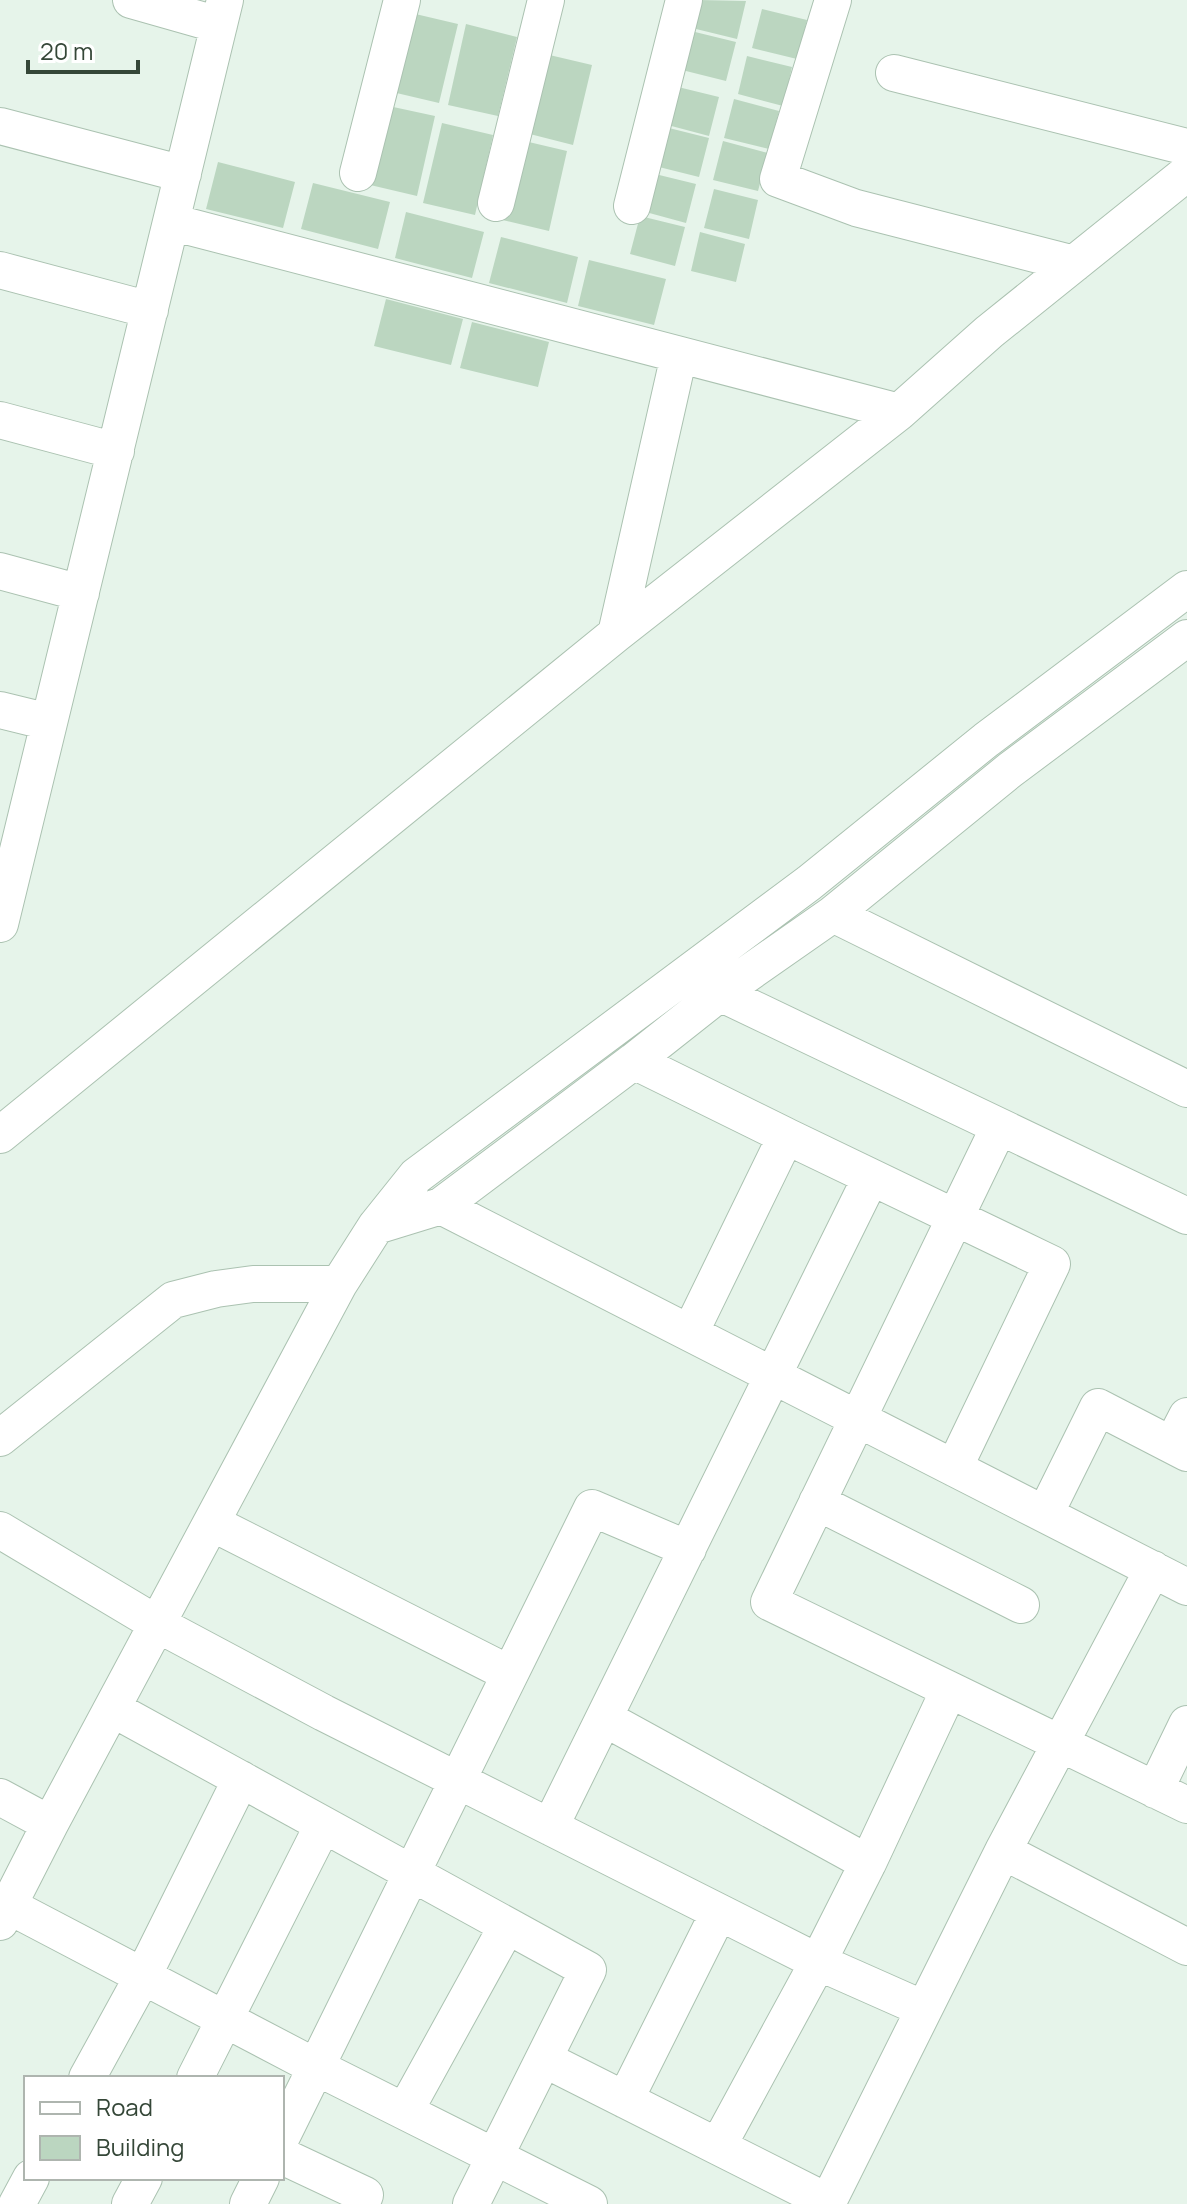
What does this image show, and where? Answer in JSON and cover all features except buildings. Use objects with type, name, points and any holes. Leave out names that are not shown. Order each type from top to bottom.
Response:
[{"type":"street","points":[[0,924],[7,868],[49,722],[222,12],[131,0]]},
{"type":"street","points":[[358,173],[402,0]]},
{"type":"street","points":[[496,203],[546,0]]},
{"type":"street","points":[[632,206],[684,0]]},
{"type":"street","points":[[833,0],[778,179],[856,208],[1074,264]]},
{"type":"street","points":[[894,73],[1187,147]]},
{"type":"street","points":[[0,126],[183,174]]},
{"type":"street","points":[[0,1135],[616,634],[899,412],[989,332],[1187,173]]},
{"type":"street","points":[[171,222],[899,412]]},
{"type":"street","points":[[0,270],[150,310]]},
{"type":"street","points":[[616,634],[679,355]]},
{"type":"street","points":[[0,420],[116,451]]},
{"type":"street","points":[[0,571],[81,593]]},
{"type":"street","points":[[589,2204],[143,1976],[4,1914],[339,1284],[376,1226],[416,1176],[809,883],[986,740],[1187,589]]},
{"type":"street","points":[[376,1226],[441,1206],[720,993],[833,914],[1010,770],[1187,638]]},
{"type":"street","points":[[0,710],[49,722]]},
{"type":"street","points":[[833,914],[1187,1089]]},
{"type":"street","points":[[720,993],[999,1127],[1183,1205]]},
{"type":"street","points":[[634,1061],[1052,1264],[954,1468]]},
{"type":"street","points":[[999,1127],[769,1602],[1187,1805]]},
{"type":"street","points":[[690,1333],[786,1136]]},
{"type":"street","points":[[550,1827],[871,1177]]},
{"type":"street","points":[[441,1206],[1187,1587]]},
{"type":"street","points":[[0,1438],[173,1300],[253,1284],[339,1284]]},
{"type":"street","points":[[1045,1514],[1098,1407],[1182,1438]]},
{"type":"street","points":[[817,1502],[1021,1605]]},
{"type":"street","points":[[284,2132],[592,1508],[688,1549]]},
{"type":"street","points":[[212,1523],[510,1674]]},
{"type":"street","points":[[0,1530],[159,1625],[818,1962],[924,2009]]},
{"type":"street","points":[[544,2059],[827,2203],[1003,1851],[1153,1569]]},
{"type":"street","points":[[718,2146],[818,1962],[949,1690]]},
{"type":"street","points":[[113,1709],[588,1970],[471,2204]]},
{"type":"street","points":[[604,1718],[868,1863]]},
{"type":"street","points":[[1155,1790],[1187,1724]]},
{"type":"street","points":[[88,2076],[143,1976],[241,1779]]},
{"type":"street","points":[[0,1797],[50,1824]]},
{"type":"street","points":[[196,2076],[323,1825]]},
{"type":"street","points":[[1003,1851],[1187,1947]]},
{"type":"street","points":[[625,2100],[719,1912]]},
{"type":"street","points":[[405,2111],[507,1926]]},
{"type":"street","points":[[284,2157],[370,2201]]},
{"type":"street","points":[[17,2204],[30,2180]]},
{"type":"street","points":[[130,2204],[143,2180]]},
{"type":"street","points":[[248,2204],[260,2180]]}]
